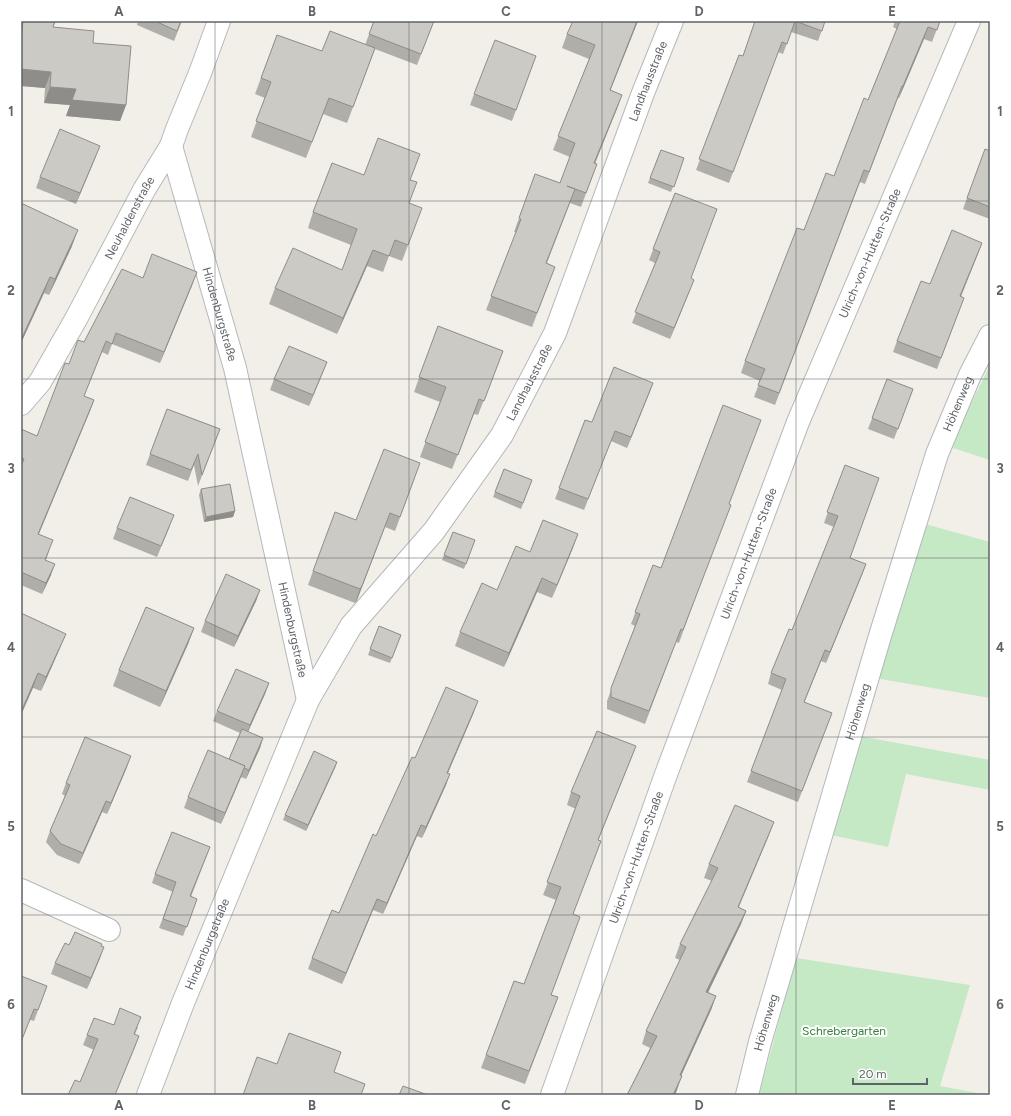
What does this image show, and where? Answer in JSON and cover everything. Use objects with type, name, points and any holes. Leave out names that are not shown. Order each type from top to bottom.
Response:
[{"type":"street","name":"Neuhaldenstraße","points":[[21,404],[40,382],[76,319],[144,190],[171,146],[200,73],[218,21]]},
{"type":"street","name":"Landhausstraße","points":[[308,700],[351,626],[434,531],[502,434],[555,333],[643,93],[672,21]]},
{"type":"street","name":"Ulrich-von-Hutten-Straße","points":[[552,1095],[665,777],[798,422],[969,21]]},
{"type":"street","name":"Hindenburgstraße","points":[[153,1091],[183,1003],[308,700],[235,368],[171,146]]},
{"type":"street","name":"Höhenweg","points":[[747,1095],[760,1042],[877,644],[937,454],[970,375],[990,336]]},
{"type":"street","points":[[21,890],[109,930]]},
{"type":"green space","points":[[990,365],[990,460],[950,447]]},
{"type":"green space","points":[[925,524],[990,542],[990,698],[875,678]]},
{"type":"green space","points":[[859,736],[990,760],[990,790],[906,774],[888,847],[831,835]]},
{"type":"green space","name":"Schrebergarten","points":[[796,958],[970,985],[940,1086],[988,1095],[759,1095]]},
{"type":"building","points":[[23,21],[55,21],[53,27],[94,31],[93,43],[131,46],[126,105],[72,100],[76,89],[50,87],[51,72],[21,69],[21,37]]},
{"type":"building","points":[[155,21],[181,21],[177,31]]},
{"type":"building","points":[[374,21],[434,21],[421,54],[369,34]]},
{"type":"building","points":[[573,21],[637,21],[610,90],[622,95],[594,163],[597,164],[586,193],[567,186],[575,189],[546,263],[555,267],[537,313],[491,296],[521,219],[519,218],[535,174],[560,183],[575,143],[558,136],[595,45],[567,34]]},
{"type":"building","points":[[755,21],[795,21],[787,44],[782,42],[733,172],[699,159],[739,55],[743,56]]},
{"type":"building","points":[[795,21],[825,21],[822,31]]},
{"type":"building","points":[[900,21],[940,21],[937,30],[928,27],[902,86],[869,172],[864,170],[779,393],[758,385],[765,369],[745,361],[797,228],[804,230],[826,173],[834,176],[864,98],[868,100]]},
{"type":"building","points":[[330,31],[375,48],[353,107],[329,98],[312,142],[256,121],[271,82],[261,78],[277,35],[322,51]]},
{"type":"building","points":[[495,40],[536,56],[516,110],[474,94]]},
{"type":"building","points":[[60,129],[100,146],[80,193],[40,177]]},
{"type":"building","points":[[378,138],[420,154],[410,180],[417,182],[409,203],[422,208],[408,245],[395,240],[389,256],[373,250],[343,318],[275,288],[293,248],[342,270],[357,229],[313,212],[332,163],[364,175]]},
{"type":"building","points":[[985,149],[990,151],[990,207],[967,198]]},
{"type":"building","points":[[661,150],[684,158],[674,187],[650,178]]},
{"type":"building","points":[[675,193],[717,209],[691,278],[694,280],[674,328],[635,312],[660,252],[653,249]]},
{"type":"building","points":[[21,203],[78,230],[55,279],[50,277],[21,340]]},
{"type":"building","points":[[952,230],[982,243],[960,296],[964,298],[941,358],[897,341],[921,281],[930,284]]},
{"type":"building","points":[[152,254],[197,272],[164,352],[116,333],[112,344],[106,341],[84,396],[94,400],[38,534],[53,540],[45,560],[55,564],[46,583],[21,572],[21,466],[24,459],[21,458],[21,429],[37,436],[65,363],[69,364],[78,340],[84,342],[122,269],[143,278]]},
{"type":"building","points":[[438,326],[503,351],[484,401],[479,399],[458,455],[425,442],[446,387],[419,377]]},
{"type":"building","points":[[289,346],[327,362],[313,395],[274,379]]},
{"type":"building","points":[[614,367],[653,383],[631,437],[615,431],[588,499],[559,488],[585,420],[592,422]]},
{"type":"building","points":[[887,379],[913,389],[898,429],[872,418]]},
{"type":"building","points":[[723,405],[761,420],[729,504],[731,505],[683,630],[681,629],[649,711],[611,697],[611,688],[640,614],[635,612],[653,565],[661,568]]},
{"type":"building","points":[[167,409],[220,429],[202,475],[198,454],[191,470],[150,454]]},
{"type":"building","points":[[384,449],[420,463],[400,517],[390,513],[360,589],[313,571],[335,512],[356,520]]},
{"type":"building","points":[[845,465],[879,478],[850,558],[866,564],[830,652],[825,650],[804,702],[832,713],[802,791],[751,771],[786,679],[771,673],[789,629],[792,630],[838,516],[827,512]]},
{"type":"building","points":[[504,469],[532,480],[523,503],[495,492]]},
{"type":"building","points":[[230,484],[235,511],[206,517],[201,489]]},
{"type":"building","points":[[130,497],[174,515],[161,546],[117,528]]},
{"type":"building","points":[[543,520],[578,534],[557,585],[542,578],[509,653],[460,632],[482,583],[497,590],[516,546],[530,552]]},
{"type":"building","points":[[453,532],[475,540],[466,564],[444,555]]},
{"type":"building","points":[[226,574],[260,590],[238,636],[205,621]]},
{"type":"building","points":[[146,607],[194,628],[166,691],[119,670]]},
{"type":"building","points":[[21,613],[66,634],[46,677],[38,673],[21,712]]},
{"type":"building","points":[[379,626],[401,635],[392,658],[370,649]]},
{"type":"building","points":[[236,669],[269,683],[250,725],[217,711]]},
{"type":"building","points":[[446,687],[478,701],[447,773],[450,774],[426,827],[421,825],[387,903],[377,899],[346,973],[312,958],[332,910],[339,913],[373,834],[376,836],[412,757],[415,758]]},
{"type":"building","points":[[242,729],[263,738],[249,770],[244,768],[245,766],[229,759]]},
{"type":"building","points":[[597,731],[636,746],[598,840],[601,841],[573,914],[580,917],[551,995],[558,997],[529,1071],[486,1055],[514,981],[524,984],[561,887],[547,882],[580,796],[571,792]]},
{"type":"building","points":[[85,737],[131,756],[111,803],[106,801],[83,853],[61,844],[50,831],[70,785],[66,783]]},
{"type":"building","points":[[208,750],[245,766],[225,813],[188,797]]},
{"type":"building","points":[[314,751],[337,762],[308,825],[285,815]]},
{"type":"building","points":[[735,805],[774,822],[738,907],[746,911],[706,992],[716,996],[680,1075],[682,1076],[673,1095],[627,1095],[657,1036],[646,1031],[686,947],[680,944],[718,868],[709,864]]},
{"type":"building","points":[[172,832],[210,847],[190,896],[197,899],[187,927],[163,919],[176,882],[155,874]]},
{"type":"building","points":[[75,932],[102,944],[101,946],[104,947],[91,978],[55,963],[65,943],[69,945]]},
{"type":"building","points":[[21,976],[47,986],[38,1010],[34,1009],[21,1042]]},
{"type":"building","points":[[120,1008],[141,1017],[134,1034],[139,1036],[115,1095],[68,1095],[75,1080],[80,1082],[98,1039],[87,1035],[94,1018],[114,1025]]},
{"type":"building","points":[[289,1033],[341,1052],[334,1072],[365,1084],[361,1095],[243,1095],[257,1057],[277,1064]]},
{"type":"building","points":[[403,1086],[428,1095],[399,1095]]}]
